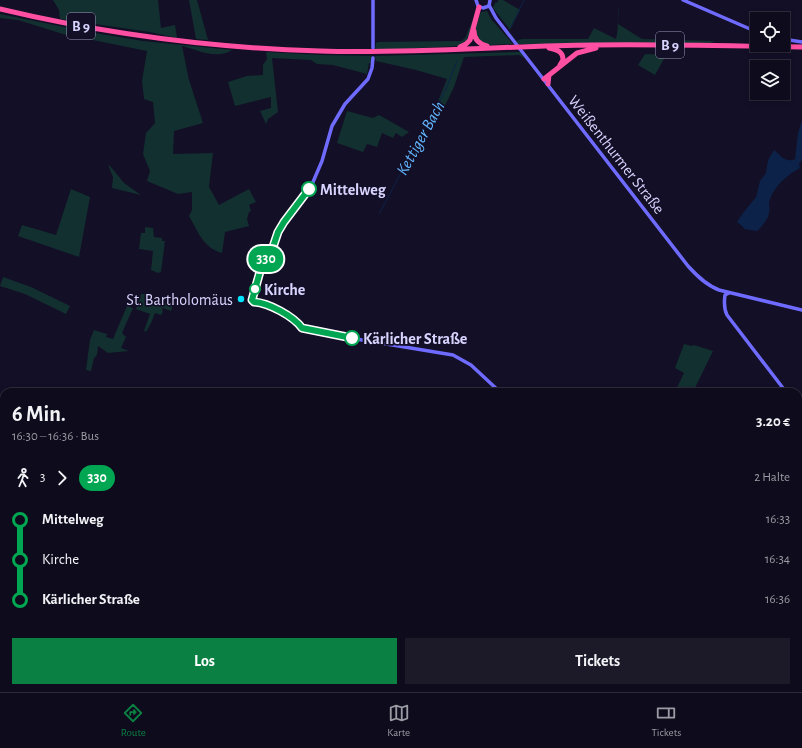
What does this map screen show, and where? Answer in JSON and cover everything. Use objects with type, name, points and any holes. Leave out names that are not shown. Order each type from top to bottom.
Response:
[{"type":"highway","points":[[483,8],[475,27],[474,35],[479,43],[492,47]]},
{"type":"highway","points":[[453,49],[464,45],[470,40],[483,8]]},
{"type":"highway","name":"B 9","points":[[0,10],[162,40],[321,53],[400,54],[514,48]]},
{"type":"highway","name":"B 9","points":[[525,48],[656,45],[802,48]]},
{"type":"highway","name":"B 9","points":[[321,53],[492,47],[802,48]]},
{"type":"highway","points":[[544,78],[560,65],[563,60],[560,52],[549,48]]},
{"type":"highway","name":"B 9","points":[[544,78],[577,53],[596,48]]},
{"type":"highway","points":[[548,84],[549,75]]},
{"type":"street","points":[[373,0],[373,48]]},
{"type":"street","points":[[476,0],[483,8],[490,5],[490,0]]},
{"type":"street","points":[[683,0],[750,29]]},
{"type":"street","name":"Weißenthurmer Straße","points":[[490,5],[496,18]]},
{"type":"street","name":"Weißenthurmer Straße","points":[[483,8],[496,18],[693,272],[704,283],[729,293],[802,310]]},
{"type":"street","points":[[790,40],[802,42]]},
{"type":"street","points":[[374,58],[368,78],[345,104],[332,126],[322,161],[313,182],[284,222],[272,250],[261,268],[252,300],[253,302],[259,302],[276,308],[302,326],[302,328],[332,335],[444,352],[463,359],[496,388]]},
{"type":"street","points":[[719,290],[725,299]]},
{"type":"street","points":[[729,293],[725,295],[726,312],[783,388]]},
{"type":"street","points":[[725,304],[729,293]]},
{"type":"green space","points":[[53,0],[158,0],[161,28],[175,25],[177,38],[150,32],[60,19],[59,10]]},
{"type":"green space","points":[[189,0],[197,0],[208,40],[196,39]]},
{"type":"green space","points":[[498,0],[503,0],[520,10],[510,30],[493,8]]},
{"type":"green space","points":[[619,4],[618,24],[642,39],[715,41],[710,43],[533,44],[517,44],[516,42],[522,39],[588,39],[594,28],[616,39]]},
{"type":"green space","points":[[477,10],[469,38],[460,46],[375,50],[376,43],[378,42],[461,41],[465,38]]},
{"type":"green space","points":[[487,11],[491,19],[513,44],[488,45],[477,39],[475,29],[481,12]]},
{"type":"green space","points":[[0,14],[143,41],[232,50],[226,53],[214,54],[201,52],[182,46],[189,80],[203,123],[174,131],[173,154],[213,153],[209,187],[219,205],[249,189],[256,202],[249,205],[251,211],[249,212],[247,219],[249,226],[225,232],[222,253],[215,251],[202,238],[189,216],[192,210],[192,192],[178,194],[147,181],[150,171],[143,154],[146,133],[155,123],[153,102],[144,99],[142,81],[147,51],[63,34],[18,20],[0,18]]},
{"type":"green space","points":[[266,52],[373,56],[372,63],[369,63],[367,74],[333,65],[317,64],[311,60],[272,58],[278,112],[268,119],[266,124],[260,111],[271,108],[271,97],[235,106],[228,82],[247,76],[263,75],[263,65],[267,59]]},
{"type":"green space","points":[[521,52],[524,58],[519,55],[464,57],[454,87],[441,114],[435,109],[447,79],[376,61],[375,56]]},
{"type":"green space","points":[[645,54],[666,55],[655,75],[638,65]]},
{"type":"green space","points":[[347,111],[373,118],[379,115],[409,132],[402,137],[396,133],[393,138],[382,133],[377,147],[367,144],[363,152],[337,143]]},
{"type":"green space","points":[[108,165],[124,183],[141,195],[112,188],[113,177]]},
{"type":"green space","points":[[71,189],[90,197],[79,257],[18,236],[22,225],[56,235]]},
{"type":"green space","points":[[145,227],[153,228],[154,237],[162,238],[162,241],[165,241],[161,272],[158,273],[151,270],[153,251],[139,249],[141,233],[145,233]]},
{"type":"green space","points":[[3,277],[31,287],[70,306],[66,314],[25,294],[0,286]]},
{"type":"green space","points":[[141,294],[148,294],[147,303],[157,306],[158,300],[173,305],[171,311],[163,308],[161,315],[155,313],[146,332],[144,331],[150,314],[136,309]]},
{"type":"green space","points":[[127,306],[133,308],[122,333],[126,337],[121,348],[129,351],[108,353],[98,346],[97,355],[94,358],[91,371],[86,370],[90,340],[94,330],[107,334],[106,337],[113,339]]},
{"type":"green space","points":[[684,344],[694,345],[713,351],[695,388],[677,388],[684,373],[675,368]]},
{"type":"water","points":[[802,121],[802,159],[799,164],[800,168],[785,178],[773,192],[769,203],[768,216],[761,227],[757,231],[744,229],[737,222],[756,197],[760,181],[766,173],[768,160],[774,150],[781,157],[789,160],[795,159],[798,133]]},
{"type":"waterway","name":"Kettiger Bach","points":[[511,27],[524,0]]},
{"type":"waterway","name":"Kettiger Bach","points":[[379,214],[446,89],[457,61]]},
{"type":"bus line","name":"330","points":[[309,189],[278,232],[272,250],[261,268],[252,300],[254,302],[259,302],[276,308],[302,326],[302,328],[352,338]]},
{"type":"place","name":"Mittelweg","points":[[309,189]]},
{"type":"place","name":"Kirche","points":[[255,289]]},
{"type":"place","name":"St. Bartholomäus","points":[[241,299]]},
{"type":"place","name":"Kärlicher Straße","points":[[352,338]]}]
